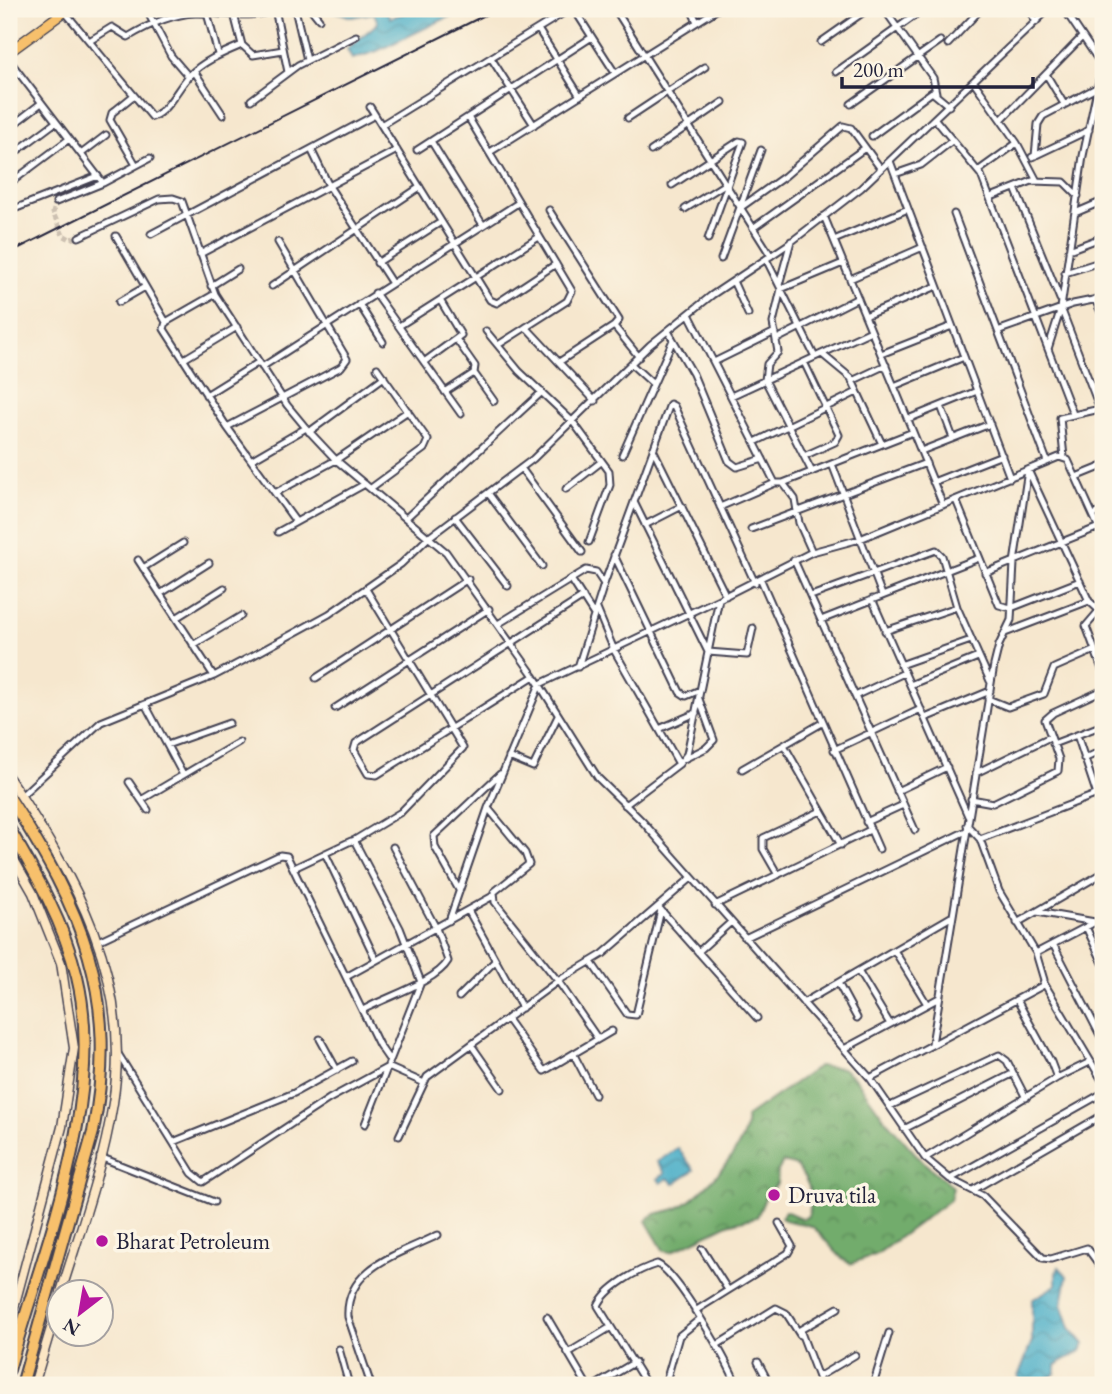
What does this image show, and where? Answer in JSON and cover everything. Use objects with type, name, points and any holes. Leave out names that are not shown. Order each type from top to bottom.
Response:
[{"type":"highway","points":[[9,797],[49,861],[73,909],[89,953],[103,1028],[100,1096],[93,1132],[22,1385]]},
{"type":"highway","points":[[9,828],[42,885],[68,947],[82,1010],[85,1072],[81,1104],[61,1187],[9,1370]]},
{"type":"main road","points":[[9,52],[66,10]]},
{"type":"street","points":[[49,9],[56,18]]},
{"type":"street","points":[[146,9],[171,56],[189,77]]},
{"type":"street","points":[[91,40],[112,27],[117,27],[125,37],[154,23],[185,14],[262,14],[275,9],[288,72]]},
{"type":"street","points":[[295,9],[307,60]]},
{"type":"street","points":[[311,9],[318,19]]},
{"type":"street","points":[[381,125],[572,9],[615,73]]},
{"type":"street","points":[[615,9],[753,228],[815,357]]},
{"type":"street","points":[[691,9],[697,22]]},
{"type":"street","points":[[490,152],[718,9]]},
{"type":"street","points":[[821,42],[868,9]]},
{"type":"street","points":[[884,9],[933,78],[936,93],[949,106]]},
{"type":"street","points":[[947,44],[981,9]]},
{"type":"street","points":[[1029,9],[1036,22]]},
{"type":"street","points":[[21,796],[93,727],[214,676],[329,614],[401,564],[428,538],[521,468],[668,331],[824,216],[881,169],[1049,9]]},
{"type":"street","points":[[1064,9],[1103,67]]},
{"type":"street","points":[[66,10],[91,40],[103,61],[148,115],[155,116],[194,71],[218,54],[242,46]]},
{"type":"street","points":[[232,12],[242,46],[253,55],[283,50]]},
{"type":"street","points":[[208,13],[218,54]]},
{"type":"street","points":[[835,72],[917,14]]},
{"type":"street","points":[[1048,349],[1061,305],[1089,130],[1103,67],[1103,23]]},
{"type":"street","points":[[538,29],[580,96]]},
{"type":"street","points":[[251,100],[307,60],[356,36]]},
{"type":"street","points":[[417,150],[592,37]]},
{"type":"street","points":[[1001,120],[1082,37]]},
{"type":"street","points":[[851,104],[940,41]]},
{"type":"street","points":[[491,58],[534,125]]},
{"type":"street","points":[[9,60],[103,184]]},
{"type":"street","points":[[628,118],[705,67]]},
{"type":"street","points":[[194,71],[223,115]]},
{"type":"street","points":[[1046,74],[1065,104]]},
{"type":"street","points":[[974,82],[1017,143],[1037,181]]},
{"type":"street","points":[[1034,156],[1041,119],[1098,86]]},
{"type":"street","points":[[872,136],[929,93],[936,93]]},
{"type":"street","points":[[133,96],[112,113],[110,120],[136,165]]},
{"type":"street","points":[[651,151],[723,102]]},
{"type":"street","points":[[10,125],[40,104]]},
{"type":"street","points":[[370,107],[490,300],[497,303],[556,264]]},
{"type":"street","points":[[151,234],[375,115]]},
{"type":"street","points":[[468,117],[572,295],[498,345]]},
{"type":"street","points":[[935,119],[978,171],[1073,414]]},
{"type":"street","points":[[9,157],[56,122]]},
{"type":"street","points":[[740,208],[785,176],[843,126],[851,128],[881,169]]},
{"type":"street","points":[[1026,160],[1089,130]]},
{"type":"street","points":[[81,154],[106,135]]},
{"type":"street","points":[[9,184],[69,139]]},
{"type":"street","points":[[895,174],[921,165],[953,140]]},
{"type":"street","points":[[431,141],[483,225]]},
{"type":"street","points":[[672,185],[739,141],[743,142],[708,239]]},
{"type":"street","points":[[978,171],[1017,143]]},
{"type":"street","points":[[753,228],[866,148]]},
{"type":"street","points":[[311,149],[329,186],[391,282]]},
{"type":"street","points":[[200,254],[397,150]]},
{"type":"street","points":[[721,259],[761,150]]},
{"type":"street","points":[[56,202],[103,184],[150,158]]},
{"type":"street","points":[[890,161],[1010,478]]},
{"type":"street","points":[[9,211],[98,176]]},
{"type":"street","points":[[990,197],[1037,181],[1064,181],[1078,196]]},
{"type":"street","points":[[685,209],[726,185]]},
{"type":"street","points":[[272,286],[420,187]]},
{"type":"street","points":[[1015,188],[1101,408],[1073,414],[1058,421],[1064,457],[1103,537]]},
{"type":"street","points":[[79,237],[159,199],[179,198],[211,286],[282,397],[307,430],[337,460],[446,552],[468,579],[540,684],[598,778],[870,1078],[925,1158],[950,1179],[974,1190],[1043,1258],[1051,1259],[1087,1248],[1103,1270]]},
{"type":"street","points":[[1075,213],[1103,201]]},
{"type":"street","points":[[206,395],[328,324],[518,203]]},
{"type":"street","points":[[834,240],[908,209]]},
{"type":"street","points":[[549,210],[619,316],[614,326],[559,362]]},
{"type":"street","points":[[954,214],[1000,330],[1047,461]]},
{"type":"street","points":[[824,216],[943,505]]},
{"type":"street","points":[[377,263],[441,222]]},
{"type":"street","points":[[116,236],[166,322]]},
{"type":"street","points":[[399,326],[539,237]]},
{"type":"street","points":[[1069,250],[1103,237]]},
{"type":"street","points":[[791,241],[773,323],[778,352],[767,364],[765,380],[811,472]]},
{"type":"street","points":[[227,427],[345,363],[346,354],[278,242]]},
{"type":"street","points":[[850,279],[923,247]]},
{"type":"street","points":[[1065,273],[1103,261]]},
{"type":"street","points":[[780,287],[844,263]]},
{"type":"street","points":[[211,286],[238,269]]},
{"type":"street","points":[[733,281],[748,314]]},
{"type":"street","points":[[865,316],[937,286]]},
{"type":"street","points":[[118,302],[145,287]]},
{"type":"street","points":[[215,293],[166,322],[164,329],[227,427],[296,522]]},
{"type":"street","points":[[375,293],[461,414]]},
{"type":"street","points":[[777,340],[858,298]]},
{"type":"street","points":[[1000,330],[1061,305],[1103,298]]},
{"type":"street","points":[[1095,299],[1103,317]]},
{"type":"street","points":[[424,362],[456,339],[461,331],[440,300]]},
{"type":"street","points":[[359,304],[383,342]]},
{"type":"street","points":[[689,314],[775,483]]},
{"type":"street","points":[[614,326],[639,356]]},
{"type":"street","points":[[881,354],[952,326]]},
{"type":"street","points":[[184,359],[237,327]]},
{"type":"street","points":[[526,327],[595,401]]},
{"type":"street","points":[[486,331],[519,371],[573,422],[611,480],[589,542]]},
{"type":"street","points":[[668,331],[693,374],[729,461],[737,467],[763,459]]},
{"type":"street","points":[[731,396],[871,331]]},
{"type":"street","points":[[713,362],[775,332]]},
{"type":"street","points":[[456,339],[475,366],[474,373],[494,401]]},
{"type":"street","points":[[622,455],[673,340]]},
{"type":"street","points":[[822,354],[848,374],[882,444]]},
{"type":"street","points":[[894,386],[964,357]]},
{"type":"street","points":[[804,362],[838,431],[838,439],[804,456]]},
{"type":"street","points":[[631,364],[653,384]]},
{"type":"street","points":[[852,381],[886,365]]},
{"type":"street","points":[[278,532],[368,486],[427,445],[425,435],[377,368]]},
{"type":"street","points":[[445,392],[474,373]]},
{"type":"street","points":[[251,460],[307,430],[384,377]]},
{"type":"street","points":[[1093,388],[1103,385]]},
{"type":"street","points":[[908,419],[977,391]]},
{"type":"street","points":[[755,442],[857,392]]},
{"type":"street","points":[[406,518],[542,393]]},
{"type":"street","points":[[578,667],[633,501],[667,408],[672,404],[758,582],[878,849]]},
{"type":"street","points":[[941,406],[953,438]]},
{"type":"street","points":[[275,494],[337,460],[408,411]]},
{"type":"street","points":[[921,451],[990,424]]},
{"type":"street","points":[[720,507],[775,483],[783,483],[914,432]]},
{"type":"street","points":[[653,449],[726,596]]},
{"type":"street","points":[[933,482],[1002,455]]},
{"type":"street","points":[[449,921],[488,808],[540,684],[758,582],[812,552],[860,538],[1047,461],[1064,457]]},
{"type":"street","points":[[566,489],[601,461]]},
{"type":"street","points":[[751,529],[845,496],[926,463]]},
{"type":"street","points":[[832,464],[882,595]]},
{"type":"street","points":[[1076,477],[1103,466]]},
{"type":"street","points":[[521,468],[583,552]]},
{"type":"street","points":[[1028,470],[1090,601],[1100,612],[1086,626],[1103,672]]},
{"type":"street","points":[[932,1044],[996,655],[1010,625],[1014,563],[1028,470]]},
{"type":"street","points":[[783,483],[795,499],[802,531],[812,552]]},
{"type":"street","points":[[488,493],[542,566]]},
{"type":"street","points":[[956,500],[997,603],[1011,608],[1080,581]]},
{"type":"street","points":[[633,501],[708,652]]},
{"type":"street","points":[[645,525],[682,506]]},
{"type":"street","points":[[1093,515],[1103,511]]},
{"type":"street","points":[[455,517],[508,586]]},
{"type":"street","points":[[985,573],[1099,527]]},
{"type":"street","points":[[143,568],[183,543]]},
{"type":"street","points":[[811,596],[933,550],[942,556],[957,607],[991,684]]},
{"type":"street","points":[[614,555],[680,692],[686,696],[700,690]]},
{"type":"street","points":[[821,620],[979,558]]},
{"type":"street","points":[[138,560],[214,676]]},
{"type":"street","points":[[794,560],[915,830]]},
{"type":"street","points":[[160,594],[209,563]]},
{"type":"street","points":[[498,624],[589,569],[596,572],[604,584]]},
{"type":"street","points":[[316,678],[468,579]]},
{"type":"street","points":[[571,579],[595,612],[659,729],[681,762]]},
{"type":"street","points":[[176,618],[224,588]]},
{"type":"street","points":[[294,868],[354,841],[401,812],[460,755],[463,745],[366,589]]},
{"type":"street","points":[[534,676],[377,775],[368,774],[355,750],[356,744],[583,597]]},
{"type":"street","points":[[681,762],[696,713],[719,599]]},
{"type":"street","points":[[872,599],[968,816]]},
{"type":"street","points":[[1005,633],[1090,601]]},
{"type":"street","points":[[885,631],[957,607]]},
{"type":"street","points":[[335,708],[489,609]]},
{"type":"street","points":[[194,645],[241,616]]},
{"type":"street","points":[[708,652],[747,655],[753,628]]},
{"type":"street","points":[[901,665],[971,640]]},
{"type":"street","points":[[988,699],[1008,707],[1044,694],[1054,668],[1095,650]]},
{"type":"street","points":[[910,685],[978,657]]},
{"type":"street","points":[[855,696],[904,673]]},
{"type":"street","points":[[971,799],[993,803],[1053,774],[1060,764],[1045,720],[1049,715],[1103,690]]},
{"type":"street","points":[[925,718],[990,691]]},
{"type":"street","points":[[625,805],[714,740],[699,697]]},
{"type":"street","points":[[145,704],[183,775]]},
{"type":"street","points":[[834,750],[921,709]]},
{"type":"street","points":[[659,729],[696,713]]},
{"type":"street","points":[[509,757],[533,767],[558,716]]},
{"type":"street","points":[[167,745],[229,723]]},
{"type":"street","points":[[742,769],[822,723]]},
{"type":"street","points":[[975,773],[1051,740],[1077,735],[1103,725]]},
{"type":"street","points":[[1077,735],[1103,813]]},
{"type":"street","points":[[141,800],[239,741]]},
{"type":"street","points":[[784,745],[841,845]]},
{"type":"street","points":[[1084,759],[1103,750]]},
{"type":"street","points":[[897,791],[947,767]]},
{"type":"street","points":[[459,890],[435,846],[434,836],[503,771]]},
{"type":"street","points":[[9,778],[69,873],[98,940],[117,1052],[113,1103],[65,1278]]},
{"type":"street","points":[[130,782],[148,810]]},
{"type":"street","points":[[980,839],[1095,795]]},
{"type":"street","points":[[866,822],[903,805]]},
{"type":"street","points":[[346,977],[493,896],[498,887],[528,864],[524,853],[488,808]]},
{"type":"street","points":[[778,875],[763,849],[763,838],[821,811]]},
{"type":"street","points":[[966,828],[980,839],[999,891],[1036,953],[1044,983],[1103,1082]]},
{"type":"street","points":[[745,938],[966,828]]},
{"type":"street","points":[[715,905],[870,831]]},
{"type":"street","points":[[354,841],[406,943],[421,982],[365,1124]]},
{"type":"street","points":[[363,1010],[442,970],[448,961],[436,928],[393,847]]},
{"type":"street","points":[[9,852],[33,893],[61,963],[74,1048],[62,1127],[11,1309],[9,1326]]},
{"type":"street","points":[[325,853],[376,960]]},
{"type":"street","points":[[98,940],[280,855],[287,856],[389,1064],[422,1082]]},
{"type":"street","points":[[1017,923],[1101,875],[1103,884]]},
{"type":"street","points":[[400,1136],[422,1082],[558,981],[591,962],[659,909],[690,879]]},
{"type":"street","points":[[493,896],[558,981],[598,1040]]},
{"type":"street","points":[[659,909],[757,1018]]},
{"type":"street","points":[[591,962],[627,1014],[636,1015],[659,909]]},
{"type":"street","points":[[468,910],[522,1008]]},
{"type":"street","points":[[1036,912],[1095,922]]},
{"type":"street","points":[[803,1003],[951,917]]},
{"type":"street","points":[[1036,953],[1103,918]]},
{"type":"street","points":[[698,952],[731,922]]},
{"type":"street","points":[[1086,927],[1103,962]]},
{"type":"street","points":[[1053,944],[1103,1041]]},
{"type":"street","points":[[894,950],[927,1004]]},
{"type":"street","points":[[459,997],[495,961]]},
{"type":"street","points":[[858,971],[890,1024]]},
{"type":"street","points":[[838,983],[857,1018]]},
{"type":"street","points":[[870,1078],[1044,983]]},
{"type":"street","points":[[844,1049],[939,998]]},
{"type":"street","points":[[1017,1000],[1051,1062],[1056,1077]]},
{"type":"street","points":[[507,1019],[542,1070],[548,1071],[612,1031]]},
{"type":"street","points":[[320,1039],[337,1070]]},
{"type":"street","points":[[472,1046],[502,1089]]},
{"type":"street","points":[[117,1052],[197,1180],[209,1180],[311,1111],[389,1064]]},
{"type":"street","points":[[574,1055],[596,1095]]},
{"type":"street","points":[[890,1106],[994,1056],[1003,1056],[1026,1098]]},
{"type":"street","points":[[173,1142],[282,1099],[352,1061]]},
{"type":"street","points":[[925,1158],[1056,1077],[1090,1062]]},
{"type":"street","points":[[904,1129],[1012,1074]]},
{"type":"street","points":[[950,1179],[1103,1093]]},
{"type":"street","points":[[974,1190],[1103,1115]]},
{"type":"street","points":[[100,1157],[214,1202]]},
{"type":"street","points":[[695,1311],[791,1249],[779,1223]]},
{"type":"street","points":[[370,1385],[348,1317],[347,1306],[354,1283],[366,1272],[438,1235]]},
{"type":"street","points":[[702,1249],[728,1290]]},
{"type":"street","points":[[647,1385],[598,1306],[602,1297],[657,1264],[665,1269],[695,1311],[717,1345],[737,1385]]},
{"type":"street","points":[[717,1345],[776,1308],[786,1313],[800,1335],[821,1385]]},
{"type":"street","points":[[800,1335],[803,1327],[838,1308]]},
{"type":"street","points":[[547,1317],[587,1385]]},
{"type":"street","points":[[665,1385],[679,1336],[700,1319]]},
{"type":"street","points":[[568,1353],[611,1327]]},
{"type":"street","points":[[873,1385],[889,1333]]},
{"type":"street","points":[[34,1385],[46,1345]]},
{"type":"street","points":[[339,1349],[349,1385]]},
{"type":"street","points":[[818,1377],[855,1356]]},
{"type":"street","points":[[596,1385],[635,1362]]},
{"type":"street","points":[[758,1362],[770,1385]]},
{"type":"green space","points":[[819,1066],[842,1068],[855,1078],[883,1117],[922,1161],[953,1187],[950,1200],[877,1254],[850,1264],[814,1228],[781,1218],[785,1211],[803,1219],[808,1216],[811,1202],[808,1184],[797,1166],[783,1162],[778,1171],[777,1183],[765,1198],[757,1217],[728,1224],[671,1252],[664,1251],[646,1221],[654,1215],[690,1201],[733,1154],[741,1141],[746,1117]]},
{"type":"water","points":[[330,9],[386,9],[390,18],[416,9],[465,9],[377,51],[352,59],[347,49],[378,23],[374,13],[351,17]]},
{"type":"water","points":[[678,1148],[694,1170],[674,1184],[668,1178],[661,1183],[658,1179],[665,1173],[657,1162]]},
{"type":"water","points":[[1059,1267],[1067,1276],[1062,1304],[1070,1328],[1084,1344],[1081,1351],[1055,1365],[1056,1373],[1051,1377],[1023,1385],[1018,1377],[1032,1341],[1032,1300],[1056,1285]]},
{"type":"tunnel","points":[[56,202],[53,213],[63,235],[70,239],[79,237]]},
{"type":"railway","points":[[9,253],[497,9]]},
{"type":"place","name":"Druva tila","points":[[774,1195]]},
{"type":"place","name":"Bharat Petroleum","points":[[102,1241]]}]
